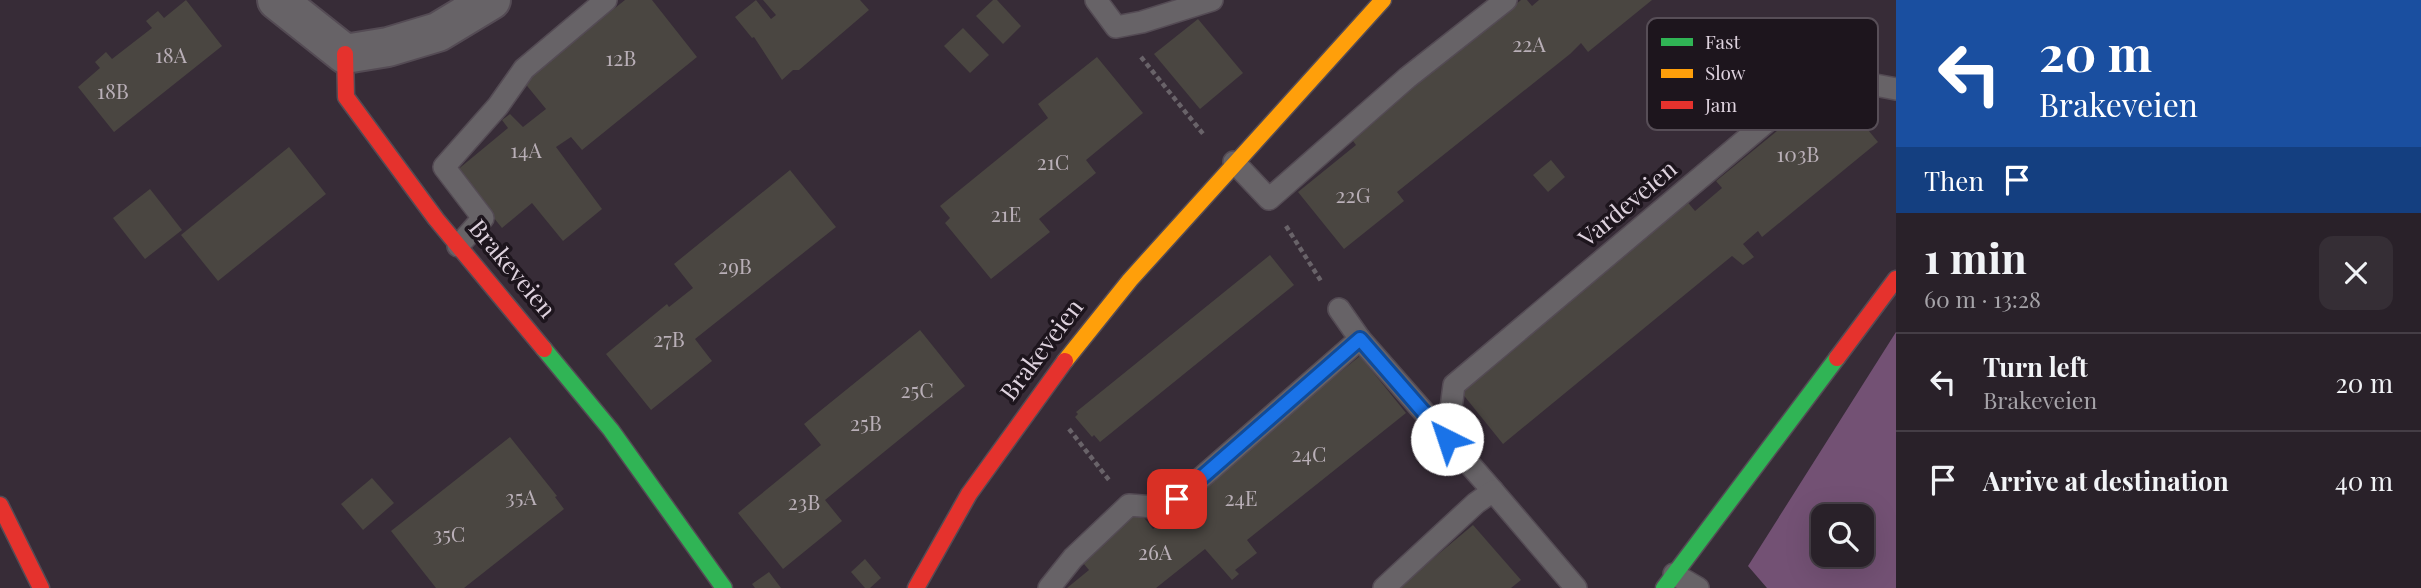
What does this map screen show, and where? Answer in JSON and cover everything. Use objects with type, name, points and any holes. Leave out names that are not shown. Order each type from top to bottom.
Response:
[{"type":"street","points":[[277,0],[345,54],[388,47],[438,32],[491,0]]},
{"type":"street","name":"Brakeveien","points":[[916,588],[969,494],[1069,355],[1130,280],[1234,162],[1383,0]]},
{"type":"street","name":"Brakeveien","points":[[345,54],[346,97],[436,219],[611,430],[724,588]]},
{"type":"street","points":[[1669,581],[1896,279]]},
{"type":"street","points":[[0,505],[41,588]]},
{"type":"lane","points":[[458,246],[484,218],[444,167],[498,106],[524,69],[606,0]]},
{"type":"lane","points":[[1096,0],[1116,27],[1142,22],[1212,0]]},
{"type":"lane","points":[[1234,162],[1269,199],[1407,78],[1506,0]]},
{"type":"lane","name":"Vardeveien","points":[[1878,86],[1896,89]]},
{"type":"lane","name":"Vardeveien","points":[[1447,439],[1454,385],[1757,130]]},
{"type":"lane","points":[[1339,309],[1360,339],[1576,588]]},
{"type":"lane","points":[[1049,588],[1073,558],[1129,505],[1154,507],[1177,499],[1360,339]]},
{"type":"lane","points":[[1384,588],[1476,503],[1493,491]]},
{"type":"lane","points":[[1669,581],[1698,588]]},
{"type":"path","points":[[1116,27],[1219,154],[1234,162]]},
{"type":"path","points":[[1269,199],[1339,309]]},
{"type":"path","points":[[1041,394],[1129,505]]},
{"type":"shaded area","points":[[1896,332],[1896,588],[1767,588],[1748,566]]},
{"type":"building","points":[[186,0],[222,46],[114,132],[78,87],[100,68],[95,62],[106,52],[112,59],[152,28],[146,21],[158,11],[164,18]]},
{"type":"building","points":[[625,0],[652,0],[697,57],[582,150],[571,137],[556,147],[602,209],[563,241],[532,203],[502,228],[456,171],[508,128],[502,120],[510,114],[523,127],[546,109],[523,81]]},
{"type":"building","points":[[756,0],[771,19],[776,15],[763,0],[860,0],[869,10],[799,70],[793,70],[782,80],[754,37],[752,38],[735,17]]},
{"type":"building","points":[[993,0],[997,0],[1021,26],[1003,44],[976,16]]},
{"type":"building","points":[[1521,0],[1527,0],[1532,6],[1539,0],[1652,0],[1588,52],[1581,43],[1397,192],[1404,201],[1344,249],[1298,192],[1356,145],[1350,137]]},
{"type":"building","points":[[1198,19],[1243,73],[1200,109],[1154,54]]},
{"type":"building","points":[[963,28],[989,55],[970,73],[944,46]]},
{"type":"building","points":[[1097,57],[1143,113],[1086,160],[1096,173],[1039,219],[1050,232],[991,279],[945,223],[950,218],[940,206],[1048,118],[1038,104]]},
{"type":"building","points":[[1778,130],[1868,130],[1878,142],[1762,237],[1758,231],[1743,244],[1754,257],[1743,265],[1732,256],[1503,444],[1457,387],[1685,199],[1695,211],[1722,188],[1716,181]]},
{"type":"building","points":[[289,147],[326,194],[218,281],[181,235]]},
{"type":"building","points":[[1551,160],[1565,177],[1548,192],[1533,175]]},
{"type":"building","points":[[790,170],[836,227],[695,339],[712,361],[651,410],[606,354],[667,304],[669,307],[693,288],[674,264]]},
{"type":"building","points":[[150,189],[182,230],[145,259],[113,218]]},
{"type":"building","points":[[1270,255],[1294,285],[1100,442],[1094,435],[1092,437],[1075,417],[1078,414],[1076,412]]},
{"type":"building","points":[[920,330],[965,386],[825,500],[842,521],[783,569],[738,513],[821,445],[804,424]]},
{"type":"building","points":[[1360,356],[1406,413],[1247,540],[1257,553],[1235,570],[1239,574],[1232,580],[1205,549],[1156,588],[1067,588],[1089,570],[1078,557],[1137,509],[1153,529],[1175,512],[1172,508]]},
{"type":"building","points":[[510,437],[557,496],[555,497],[564,509],[464,588],[436,588],[391,531]]},
{"type":"building","points":[[372,478],[394,503],[363,530],[341,504]]},
{"type":"building","points":[[1473,525],[1521,580],[1511,588],[1398,588]]},
{"type":"building","points":[[865,559],[881,578],[870,588],[865,588],[851,572]]},
{"type":"building","points":[[769,572],[781,588],[755,588],[752,584]]},
{"type":"traffic: fast","points":[[544,349],[611,430],[724,588]]},
{"type":"traffic: fast","points":[[1664,588],[1837,358]]},
{"type":"traffic: slow","points":[[1065,361],[1130,280],[1383,0]]},
{"type":"traffic: jam","points":[[345,54],[346,97],[436,219],[544,349]]},
{"type":"traffic: jam","points":[[1837,358],[1896,279]]},
{"type":"traffic: jam","points":[[916,588],[969,494],[1065,361]]},
{"type":"traffic: jam","points":[[0,505],[41,588]]},
{"type":"route","points":[[1177,499],[1360,339],[1447,439]]}]
